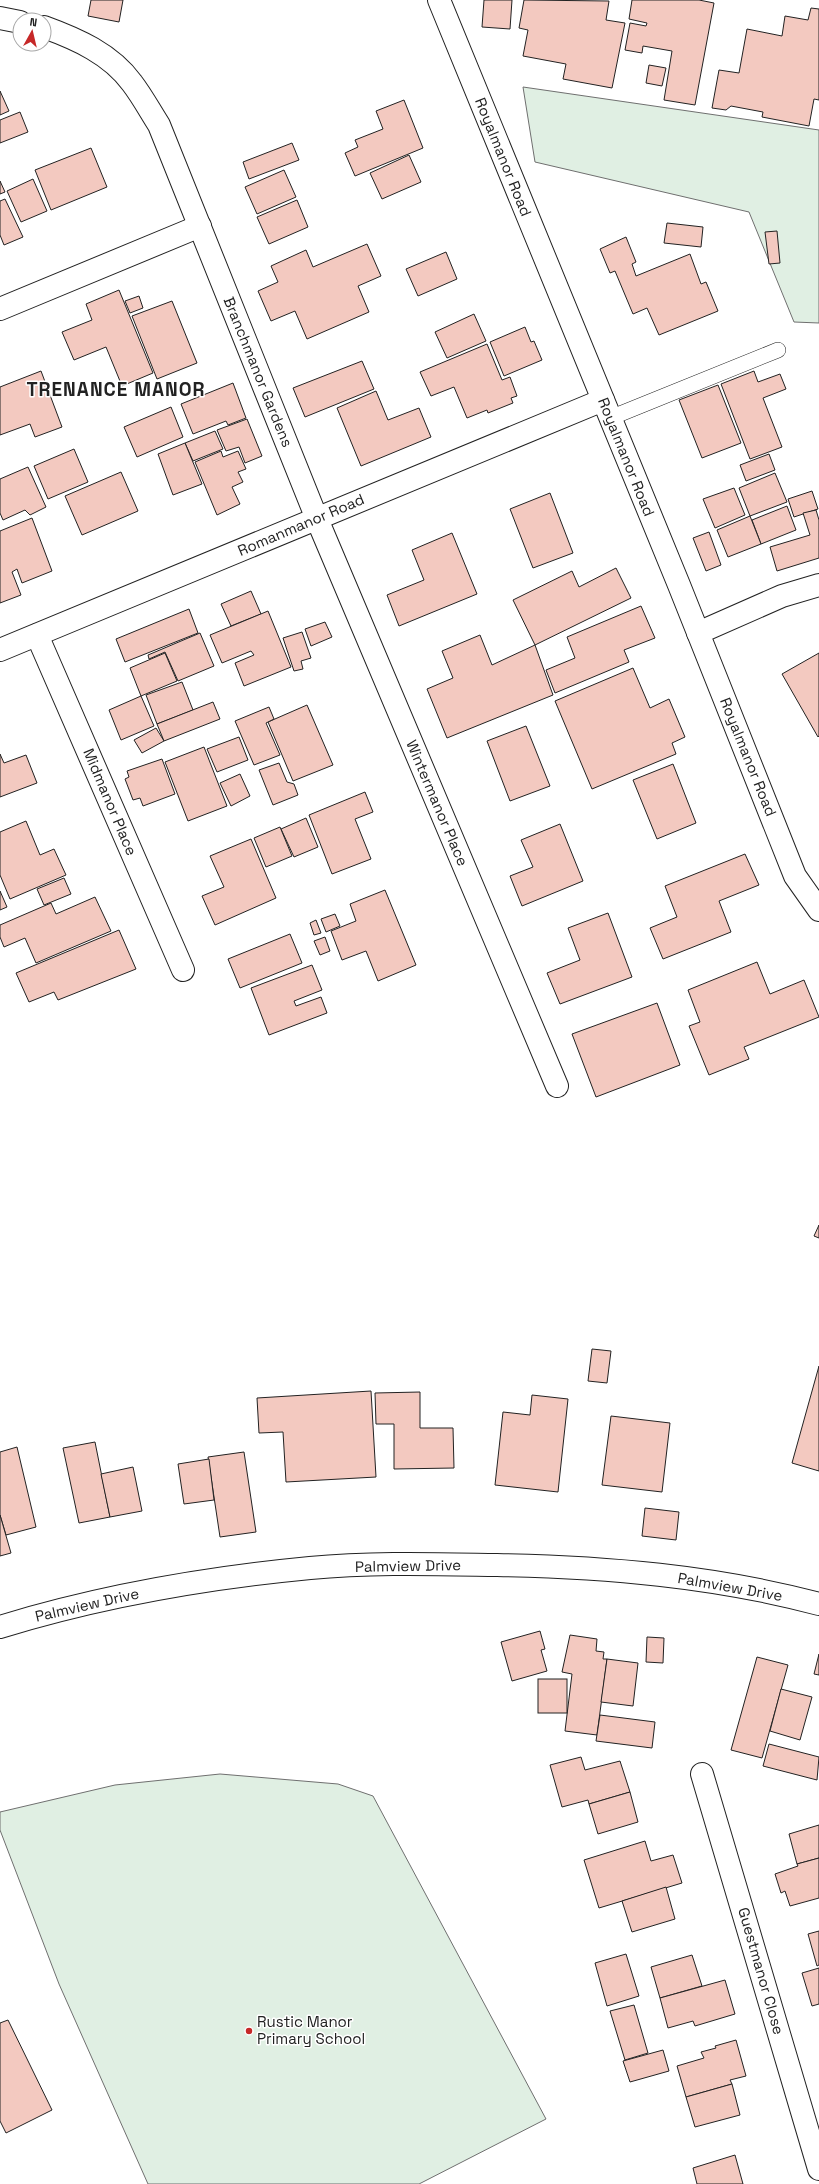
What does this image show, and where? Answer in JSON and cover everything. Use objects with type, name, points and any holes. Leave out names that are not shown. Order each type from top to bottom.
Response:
[{"type":"street","name":"Royalmanor Road","points":[[439,0],[607,409],[795,876],[819,910]]},
{"type":"street","points":[[0,18],[12,20]]},
{"type":"street","name":"Branchmanor Gardens","points":[[52,31],[74,38],[106,57],[132,82],[159,125],[317,519]]},
{"type":"street","points":[[0,309],[200,226]]},
{"type":"street","name":"Romanmanor Road","points":[[0,650],[317,519],[607,409]]},
{"type":"street","name":"Wintermanor Place","points":[[317,519],[557,1086]]},
{"type":"street","points":[[698,633],[782,596],[819,585]]},
{"type":"street","name":"Midmanor Place","points":[[37,635],[183,970]]},
{"type":"street","name":"Palmview Drive","points":[[0,1627],[40,1615],[175,1585],[312,1568],[420,1564],[551,1566],[638,1572],[719,1583],[819,1604]]},
{"type":"street","name":"Guestmanor Close","points":[[702,1774],[819,2169]]},
{"type":"lane","points":[[607,409],[778,350]]},
{"type":"green space","points":[[523,87],[819,130],[819,323],[794,322],[749,212],[535,162]]},
{"type":"green space","name":"Rustic Manor Primary School","points":[[220,1774],[338,1784],[373,1796],[546,2119],[419,2184],[148,2184],[59,1984],[0,1830],[0,1812],[115,1785]]},
{"type":"building","points":[[91,0],[123,0],[119,22],[88,16]]},
{"type":"building","points":[[484,0],[512,0],[510,29],[482,27]]},
{"type":"building","points":[[524,0],[609,1],[606,20],[625,23],[612,88],[563,79],[566,64],[523,56],[528,30],[519,28]]},
{"type":"building","points":[[632,0],[699,0],[714,3],[695,105],[664,100],[672,51],[643,46],[642,53],[625,50],[630,23],[646,26],[647,23],[629,19]]},
{"type":"building","points":[[811,8],[819,9],[819,100],[814,99],[809,126],[762,117],[763,112],[731,106],[726,110],[712,108],[719,70],[739,73],[747,29],[782,36],[785,16],[808,20]]},
{"type":"building","points":[[649,65],[666,68],[662,86],[646,83]]},
{"type":"building","points":[[0,91],[9,111],[0,115]]},
{"type":"building","points":[[404,100],[423,148],[355,176],[345,153],[358,147],[355,140],[383,129],[376,111]]},
{"type":"building","points":[[20,112],[28,132],[0,143],[0,120]]},
{"type":"building","points":[[292,143],[299,160],[249,179],[243,162]]},
{"type":"building","points":[[91,148],[107,187],[51,210],[35,170]]},
{"type":"building","points":[[409,155],[421,182],[382,199],[370,173]]},
{"type":"building","points":[[284,170],[296,197],[257,214],[245,187]]},
{"type":"building","points":[[33,179],[47,211],[21,222],[7,191]]},
{"type":"building","points":[[0,181],[5,192],[0,194]]},
{"type":"building","points":[[5,199],[23,237],[4,245],[0,235],[0,201]]},
{"type":"building","points":[[297,200],[308,227],[269,244],[257,217]]},
{"type":"building","points":[[667,223],[703,227],[701,247],[664,243]]},
{"type":"building","points":[[777,231],[780,263],[769,264],[765,232]]},
{"type":"building","points":[[626,237],[636,262],[632,264],[636,276],[690,254],[701,284],[706,282],[718,311],[659,335],[647,308],[633,314],[615,271],[610,273],[600,249]]},
{"type":"building","points":[[367,244],[381,276],[358,286],[369,312],[307,339],[295,311],[271,321],[258,291],[278,282],[271,266],[306,250],[313,267]]},
{"type":"building","points":[[446,252],[457,279],[418,296],[406,269]]},
{"type":"building","points":[[119,290],[153,373],[122,386],[106,347],[74,360],[62,332],[92,320],[86,304]]},
{"type":"building","points":[[139,296],[143,308],[130,313],[125,301]]},
{"type":"building","points":[[172,301],[197,363],[157,379],[132,316]]},
{"type":"building","points":[[474,314],[486,341],[447,358],[435,332]]},
{"type":"building","points":[[525,327],[531,342],[534,341],[542,360],[504,376],[490,342]]},
{"type":"building","points":[[487,344],[502,380],[510,377],[517,396],[511,398],[513,403],[488,413],[487,410],[467,418],[454,387],[431,396],[420,372]]},
{"type":"building","points":[[362,361],[374,389],[305,417],[293,388]]},
{"type":"building","points":[[41,371],[62,427],[35,437],[30,424],[0,435],[0,387]]},
{"type":"building","points":[[754,371],[758,382],[780,374],[786,389],[763,398],[782,447],[750,459],[721,384]]},
{"type":"building","points":[[233,383],[246,418],[228,425],[226,421],[193,434],[181,404]]},
{"type":"building","points":[[718,385],[741,443],[702,458],[679,400]]},
{"type":"building","points":[[376,391],[388,420],[419,408],[431,437],[361,466],[337,408]]},
{"type":"building","points":[[171,407],[183,437],[137,457],[124,427]]},
{"type":"building","points":[[247,419],[262,456],[245,463],[239,447],[226,451],[217,430]]},
{"type":"building","points":[[215,431],[223,449],[193,461],[185,443]]},
{"type":"building","points":[[185,443],[202,484],[173,495],[158,454]]},
{"type":"building","points":[[74,449],[88,482],[48,499],[34,466]]},
{"type":"building","points":[[221,451],[223,457],[238,451],[246,469],[238,472],[243,482],[232,487],[240,504],[217,515],[195,462]]},
{"type":"building","points":[[769,454],[775,470],[746,481],[740,465]]},
{"type":"building","points":[[28,467],[46,507],[30,515],[25,510],[3,520],[0,513],[0,479]]},
{"type":"building","points":[[121,472],[138,511],[82,535],[65,496]]},
{"type":"building","points":[[775,473],[787,502],[750,516],[739,488]]},
{"type":"building","points":[[734,488],[745,515],[715,528],[703,499]]},
{"type":"building","points":[[812,491],[818,509],[794,517],[788,499]]},
{"type":"building","points":[[550,493],[573,553],[533,568],[510,509]]},
{"type":"building","points":[[787,506],[796,530],[761,544],[752,520]]},
{"type":"building","points":[[816,510],[819,520],[819,558],[777,571],[770,547],[810,535],[803,513]]},
{"type":"building","points":[[750,516],[761,544],[728,557],[717,530]]},
{"type":"building","points":[[32,518],[52,571],[22,583],[17,569],[12,572],[21,595],[0,603],[0,531]]},
{"type":"building","points":[[709,532],[721,565],[706,571],[693,538]]},
{"type":"building","points":[[452,533],[477,594],[399,626],[387,595],[424,580],[412,550]]},
{"type":"building","points":[[616,568],[631,598],[535,645],[513,600],[572,571],[579,587]]},
{"type":"building","points":[[251,591],[261,614],[231,626],[221,604]]},
{"type":"building","points":[[641,606],[655,638],[624,650],[629,662],[555,693],[546,670],[575,658],[567,637]]},
{"type":"building","points":[[189,609],[198,633],[125,662],[116,639]]},
{"type":"building","points":[[268,611],[291,667],[244,686],[235,663],[254,655],[251,651],[222,663],[210,635]]},
{"type":"building","points":[[325,622],[332,637],[311,646],[305,629]]},
{"type":"building","points":[[302,632],[311,658],[301,661],[303,669],[294,671],[283,638]]},
{"type":"building","points":[[200,633],[214,666],[178,681],[165,652],[149,659],[148,655]]},
{"type":"building","points":[[480,635],[492,665],[535,645],[553,695],[447,738],[427,689],[453,678],[442,651]]},
{"type":"building","points":[[165,653],[177,681],[141,696],[130,668]]},
{"type":"building","points":[[819,653],[819,736],[818,737],[782,674]]},
{"type":"building","points":[[633,668],[650,708],[669,699],[685,737],[672,743],[676,754],[592,789],[555,701]]},
{"type":"building","points":[[182,682],[193,710],[157,724],[146,695]]},
{"type":"building","points":[[141,696],[154,726],[121,740],[109,710]]},
{"type":"building","points":[[213,702],[220,719],[164,741],[157,724]]},
{"type":"building","points":[[307,705],[333,765],[293,781],[268,722]]},
{"type":"building","points":[[269,707],[274,719],[266,723],[280,755],[254,765],[235,721]]},
{"type":"building","points":[[526,726],[550,786],[510,801],[487,741]]},
{"type":"building","points":[[156,728],[164,741],[142,753],[134,740]]},
{"type":"building","points":[[239,737],[248,760],[217,772],[207,749]]},
{"type":"building","points":[[204,747],[227,806],[188,821],[165,762]]},
{"type":"building","points":[[0,754],[4,763],[26,755],[37,783],[0,797]]},
{"type":"building","points":[[162,759],[175,794],[143,806],[140,798],[133,800],[125,779],[129,777],[127,771]]},
{"type":"building","points":[[279,763],[287,782],[294,784],[298,795],[273,805],[259,770]]},
{"type":"building","points":[[673,764],[696,823],[657,839],[633,780]]},
{"type":"building","points":[[240,774],[250,796],[231,806],[220,783]]},
{"type":"building","points":[[365,792],[373,812],[355,819],[371,859],[332,874],[309,815]]},
{"type":"building","points":[[306,818],[318,847],[294,857],[281,829]]},
{"type":"building","points":[[26,821],[40,855],[54,849],[66,875],[10,899],[0,875],[0,832]]},
{"type":"building","points":[[560,824],[583,881],[522,906],[510,876],[533,867],[521,840]]},
{"type":"building","points":[[280,827],[292,856],[266,867],[254,838]]},
{"type":"building","points":[[251,839],[276,898],[215,925],[202,896],[224,887],[210,856]]},
{"type":"building","points":[[745,854],[759,885],[719,901],[731,932],[663,959],[650,928],[677,917],[665,886]]},
{"type":"building","points":[[64,878],[71,894],[44,905],[37,889]]},
{"type":"building","points":[[385,890],[416,965],[378,981],[366,951],[342,960],[331,931],[356,921],[350,904]]},
{"type":"building","points":[[0,891],[7,907],[0,910]]},
{"type":"building","points":[[95,897],[111,931],[36,963],[25,938],[4,947],[0,937],[0,925],[51,903],[56,914]]},
{"type":"building","points":[[608,913],[632,977],[560,1004],[547,973],[580,960],[568,928]]},
{"type":"building","points":[[335,914],[340,926],[326,932],[321,919]]},
{"type":"building","points":[[316,920],[321,933],[314,935],[310,923]]},
{"type":"building","points":[[119,930],[136,969],[58,1000],[54,992],[29,1002],[16,973]]},
{"type":"building","points":[[290,934],[302,963],[240,988],[228,959]]},
{"type":"building","points":[[325,937],[330,951],[320,955],[314,941]]},
{"type":"building","points":[[757,962],[770,994],[804,980],[819,1017],[744,1047],[749,1059],[709,1075],[689,1026],[700,1022],[688,990]]},
{"type":"building","points":[[312,965],[322,990],[294,1001],[296,1006],[321,997],[327,1013],[269,1035],[251,988]]},
{"type":"building","points":[[657,1003],[680,1065],[596,1097],[572,1034]]},
{"type":"building","points":[[819,1225],[819,1238],[814,1236]]},
{"type":"building","points":[[592,1349],[611,1351],[607,1383],[588,1381]]},
{"type":"building","points":[[819,1366],[819,1471],[792,1463]]},
{"type":"building","points":[[371,1391],[376,1477],[286,1482],[283,1432],[259,1433],[257,1398]]},
{"type":"building","points":[[420,1392],[420,1428],[453,1428],[454,1468],[394,1469],[394,1424],[376,1424],[375,1393]]},
{"type":"building","points":[[532,1395],[568,1399],[558,1492],[495,1485],[503,1412],[530,1415]]},
{"type":"building","points":[[611,1416],[670,1423],[662,1492],[602,1485]]},
{"type":"building","points":[[95,1442],[110,1517],[79,1523],[63,1448]]},
{"type":"building","points":[[17,1447],[36,1527],[6,1535],[0,1515],[0,1452]]},
{"type":"building","points":[[244,1452],[256,1532],[220,1537],[208,1457]]},
{"type":"building","points":[[209,1459],[214,1500],[184,1504],[178,1464]]},
{"type":"building","points":[[133,1467],[142,1511],[110,1517],[101,1474]]},
{"type":"building","points":[[645,1508],[679,1512],[676,1540],[642,1536]]},
{"type":"building","points":[[0,1515],[11,1553],[0,1556]]},
{"type":"building","points":[[540,1631],[545,1649],[541,1650],[547,1671],[512,1681],[501,1642]]},
{"type":"building","points":[[570,1635],[597,1639],[596,1651],[604,1652],[603,1659],[607,1659],[597,1735],[565,1731],[572,1674],[562,1672]]},
{"type":"building","points":[[647,1637],[664,1638],[663,1663],[646,1662]]},
{"type":"building","points":[[819,1654],[819,1675],[814,1674]]},
{"type":"building","points":[[757,1657],[788,1665],[762,1758],[731,1750]]},
{"type":"building","points":[[607,1659],[638,1663],[633,1706],[601,1702]]},
{"type":"building","points":[[538,1679],[567,1679],[567,1713],[538,1713]]},
{"type":"building","points":[[781,1689],[812,1697],[800,1740],[770,1731]]},
{"type":"building","points":[[600,1715],[655,1722],[652,1748],[596,1741]]},
{"type":"building","points":[[769,1744],[819,1757],[817,1780],[763,1766]]},
{"type":"building","points":[[581,1757],[585,1770],[620,1761],[630,1792],[589,1804],[588,1800],[562,1807],[550,1765]]},
{"type":"building","points":[[630,1792],[638,1822],[598,1834],[589,1804]]},
{"type":"building","points":[[819,1825],[819,1858],[797,1864],[789,1834]]},
{"type":"building","points":[[645,1841],[651,1861],[673,1855],[682,1883],[599,1908],[584,1860]]},
{"type":"building","points":[[819,1858],[819,1898],[790,1906],[785,1891],[781,1893],[775,1874],[798,1866],[797,1864]]},
{"type":"building","points":[[666,1887],[675,1919],[632,1932],[622,1901]]},
{"type":"building","points":[[819,1931],[819,1965],[817,1966],[808,1934]]},
{"type":"building","points":[[626,1954],[639,1996],[607,2006],[595,1963]]},
{"type":"building","points":[[692,1955],[702,1986],[660,1998],[651,1967]]},
{"type":"building","points":[[819,1968],[819,2004],[812,2006],[802,1973]]},
{"type":"building","points":[[725,1980],[735,2014],[695,2026],[693,2021],[668,2028],[660,1998]]},
{"type":"building","points":[[634,2005],[648,2053],[625,2060],[610,2011]]},
{"type":"building","points":[[8,2020],[52,2110],[6,2133],[0,2121],[0,2023]]},
{"type":"building","points":[[736,2040],[746,2076],[730,2080],[732,2084],[686,2097],[677,2066],[704,2058],[701,2052]]},
{"type":"building","points":[[663,2050],[669,2071],[630,2082],[623,2061]]},
{"type":"building","points":[[732,2084],[740,2115],[695,2127],[686,2097]]},
{"type":"building","points":[[735,2155],[743,2184],[697,2184],[693,2168]]},
{"type":"place","name":"Rustic Manor Primary School","points":[[249,2031]]},
{"type":"district","name":"TRENANCE MANOR","points":[[116,389]]}]
